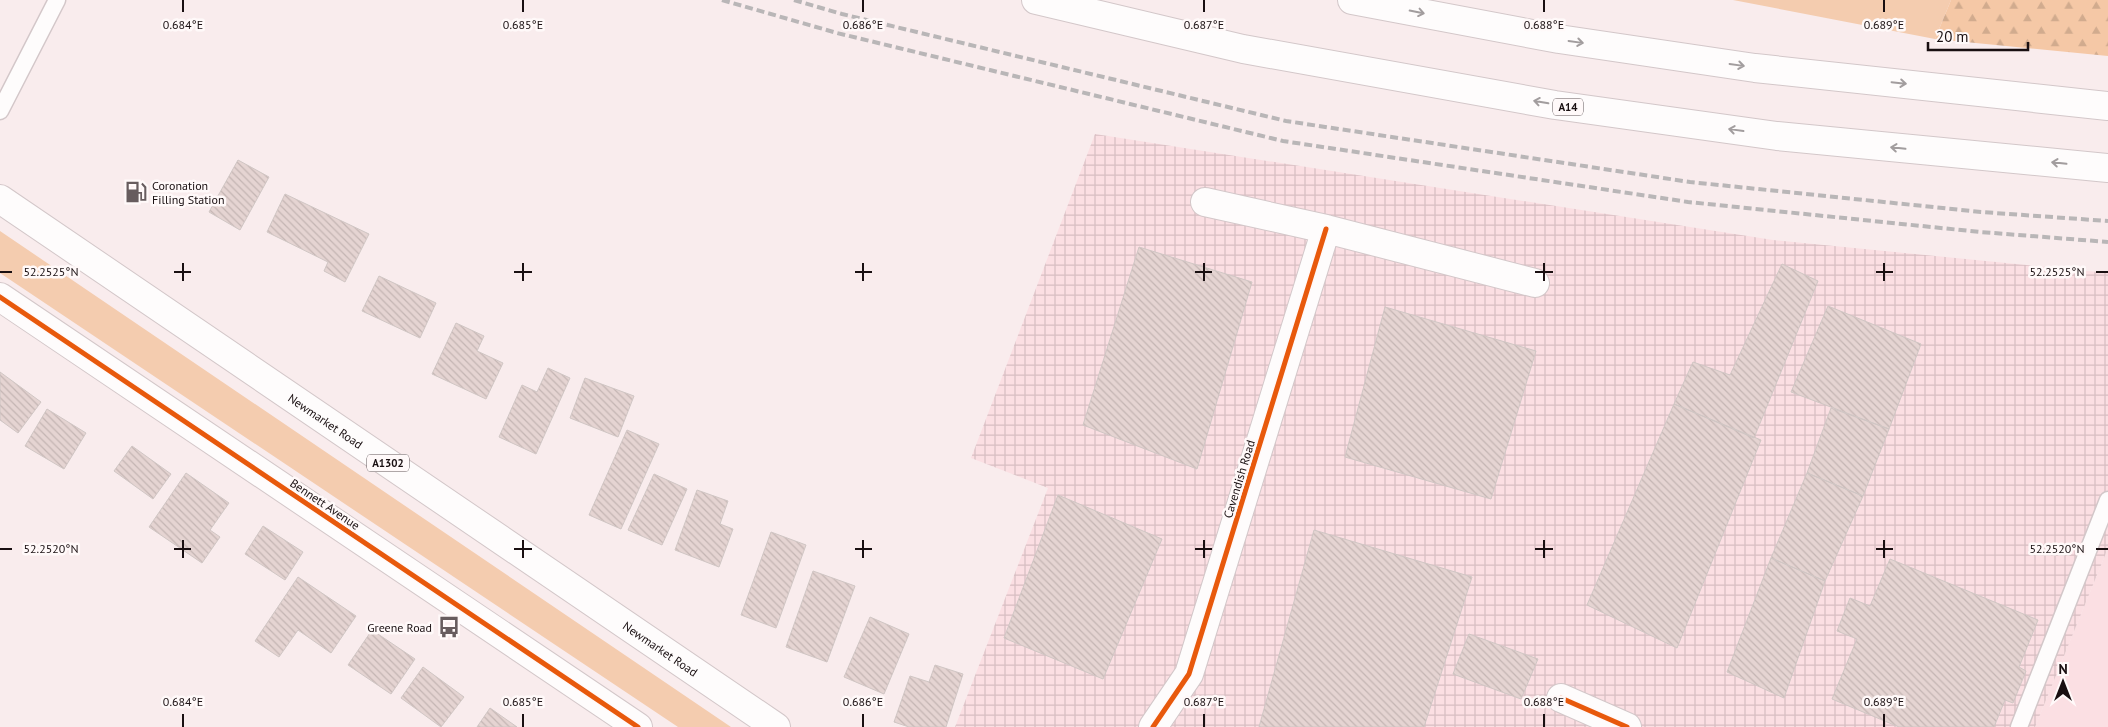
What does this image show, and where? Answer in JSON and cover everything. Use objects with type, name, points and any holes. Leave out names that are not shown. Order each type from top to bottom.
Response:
[{"type":"main road","name":"A14","points":[[1036,0],[1243,49],[1555,105],[1777,136],[2108,168]]},
{"type":"main road","points":[[1352,0],[1559,40],[1755,68],[2108,106]]},
{"type":"main road","name":"Newmarket Road","points":[[0,199],[776,727]]},
{"type":"main road","points":[[1205,202],[1326,229],[1535,283]]},
{"type":"main road","name":"Cavendish Road","points":[[1153,727],[1190,674],[1326,229]]},
{"type":"main road","name":"Bennett Avenue","points":[[0,297],[620,722]]},
{"type":"main road","points":[[1561,698],[1627,727]]},
{"type":"lane","points":[[0,111],[57,0]]},
{"type":"lane","points":[[2020,727],[2108,500]]},
{"type":"shaded area","points":[[1733,0],[1951,0],[1935,39]]},
{"type":"shaded area","points":[[1095,134],[1773,240],[2108,273],[2108,548],[2035,727],[955,727],[1048,488],[971,458]]},
{"type":"shaded area","points":[[0,231],[731,727],[678,727],[0,273]]},
{"type":"shaded area","points":[[2108,548],[2108,727],[2035,727]]},
{"type":"green space","points":[[1951,0],[2108,0],[2108,56],[1935,39]]},
{"type":"building","points":[[238,160],[269,177],[240,230],[209,212]]},
{"type":"building","points":[[285,194],[369,234],[345,282],[324,271],[328,262],[267,232]]},
{"type":"building","points":[[1139,247],[1252,282],[1197,469],[1083,425]]},
{"type":"building","points":[[1782,264],[1818,281],[1754,438],[1674,404],[1693,362],[1730,375]]},
{"type":"building","points":[[379,276],[436,303],[420,338],[362,311]]},
{"type":"building","points":[[1828,306],[1921,344],[1889,429],[1791,392]]},
{"type":"building","points":[[1385,307],[1536,351],[1491,499],[1345,457]]},
{"type":"building","points":[[456,323],[484,336],[477,351],[503,363],[486,399],[432,374]]},
{"type":"building","points":[[548,368],[570,378],[536,454],[499,437],[522,385],[537,392]]},
{"type":"building","points":[[0,372],[41,402],[18,433],[0,420]]},
{"type":"building","points":[[585,378],[634,396],[618,437],[570,418]]},
{"type":"building","points":[[1674,404],[1761,440],[1677,648],[1587,605]]},
{"type":"building","points":[[1831,408],[1889,429],[1863,496],[1807,473]]},
{"type":"building","points":[[47,409],[86,433],[64,469],[25,446]]},
{"type":"building","points":[[627,430],[659,444],[621,529],[589,515]]},
{"type":"building","points":[[132,446],[171,474],[153,499],[114,471]]},
{"type":"building","points":[[186,473],[229,503],[210,530],[220,537],[202,563],[149,527]]},
{"type":"building","points":[[1807,473],[1863,496],[1825,581],[1771,558]]},
{"type":"building","points":[[654,474],[687,489],[662,545],[628,530]]},
{"type":"building","points":[[697,490],[728,501],[720,524],[733,529],[719,567],[675,550]]},
{"type":"building","points":[[1058,495],[1162,539],[1103,679],[1004,638]]},
{"type":"building","points":[[263,526],[303,552],[285,580],[245,554]]},
{"type":"building","points":[[1314,530],[1472,577],[1424,727],[1259,727]]},
{"type":"building","points":[[771,532],[806,545],[776,628],[741,615]]},
{"type":"building","points":[[1771,558],[1825,581],[1784,698],[1727,672]]},
{"type":"building","points":[[1890,559],[2038,620],[2019,667],[2026,671],[2013,703],[2005,700],[1994,727],[1899,727],[1832,699],[1857,639],[1837,631],[1850,598],[1870,606]]},
{"type":"building","points":[[813,571],[855,586],[827,662],[786,647]]},
{"type":"building","points":[[298,577],[356,616],[331,653],[298,630],[279,657],[255,641]]},
{"type":"building","points":[[870,617],[909,634],[884,694],[844,677]]},
{"type":"building","points":[[372,630],[415,659],[391,694],[348,665]]},
{"type":"building","points":[[1469,634],[1538,659],[1521,699],[1453,674]]},
{"type":"building","points":[[935,665],[963,674],[946,727],[909,727],[894,722],[910,676],[929,682]]},
{"type":"building","points":[[423,667],[464,697],[441,727],[401,698]]},
{"type":"building","points":[[490,708],[517,727],[477,727]]},
{"type":"railway","points":[[722,0],[837,33],[1283,141],[1688,202],[1980,232],[2108,242]]},
{"type":"railway","points":[[794,0],[842,14],[1286,121],[1690,182],[1981,212],[2108,221]]},
{"type":"cycle path","points":[[1153,727],[1189,674],[1326,229]]},
{"type":"cycle path","points":[[0,297],[638,727]]},
{"type":"cycle path","points":[[1561,698],[1627,727]]},
{"type":"place","name":"Coronation Filling Station","points":[[136,192]]},
{"type":"place","name":"Greene Road","points":[[449,627]]}]
